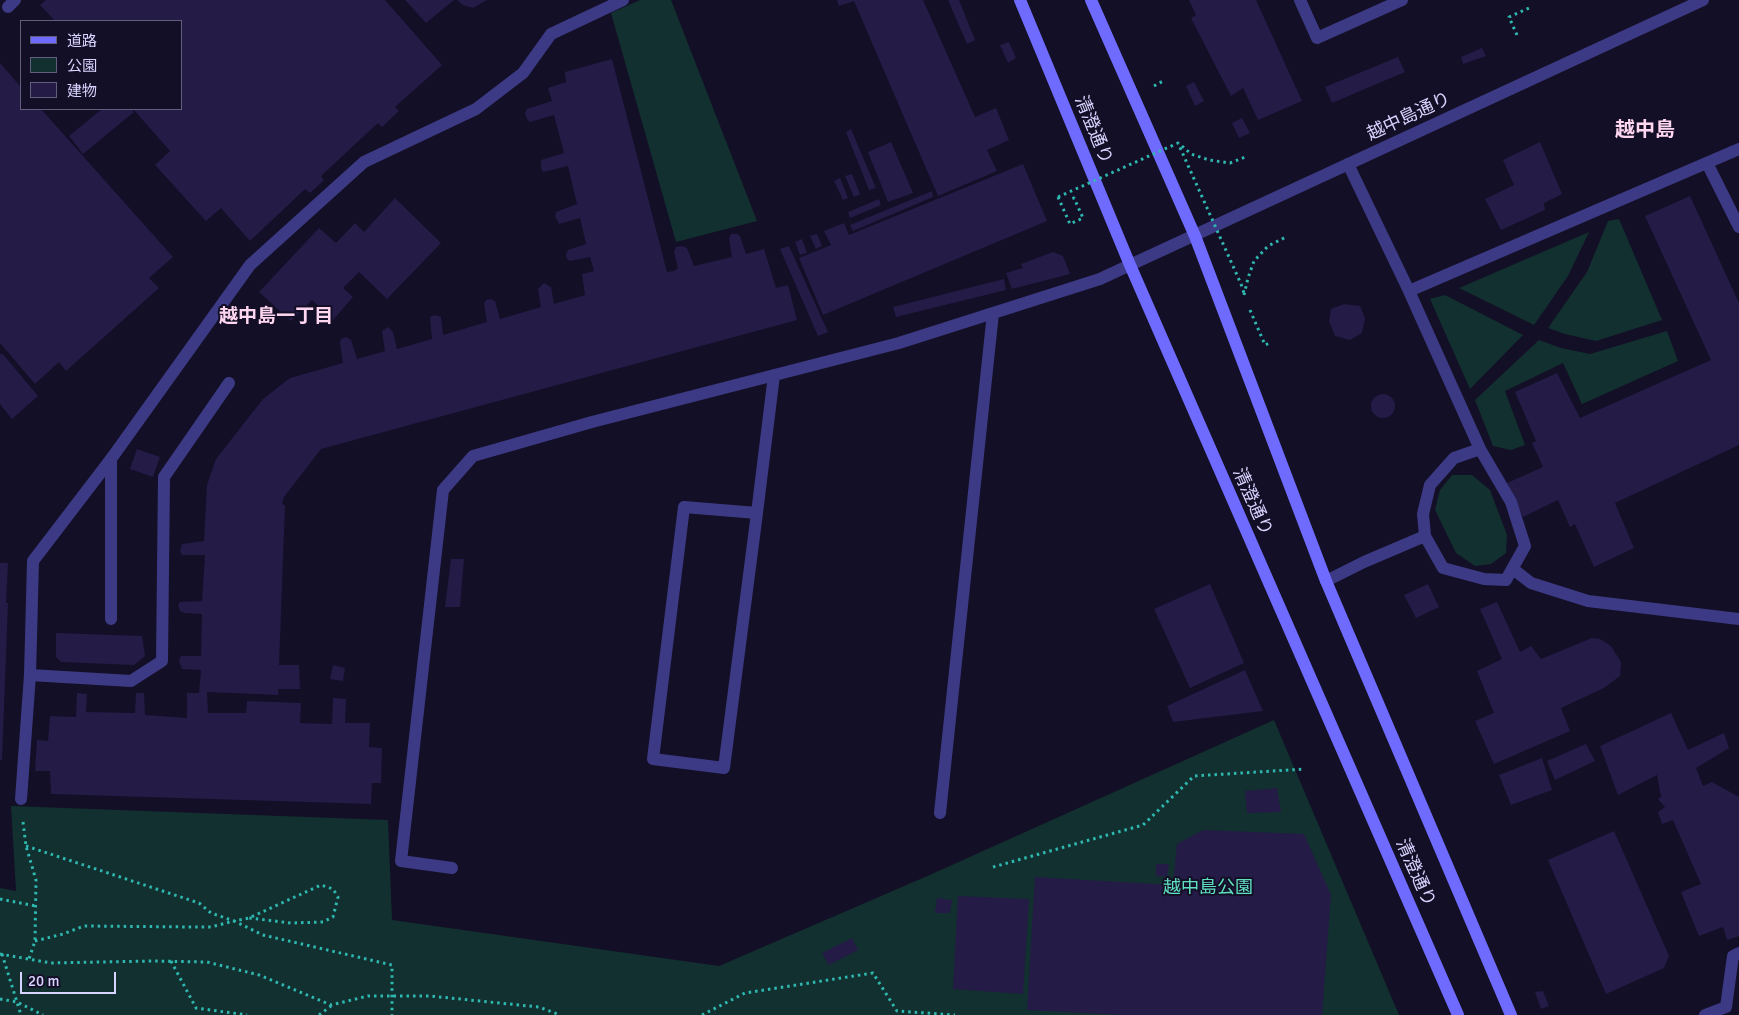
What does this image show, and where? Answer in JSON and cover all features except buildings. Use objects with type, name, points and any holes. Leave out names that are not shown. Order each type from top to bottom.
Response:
[{"type":"main road","name":"清澄通り","points":[[1020,0],[1130,265],[1458,1015]]},
{"type":"main road","name":"清澄通り","points":[[1090,0],[1195,236],[1326,581],[1511,1015]]},
{"type":"street","points":[[21,799],[30,675],[33,561],[111,459],[250,265],[364,162],[476,109],[523,73],[552,34],[623,0]]},
{"type":"street","points":[[1300,0],[1317,38],[1402,0]]},
{"type":"street","name":"越中島通り","points":[[452,868],[401,862],[443,490],[473,456],[592,422],[899,343],[1100,279],[1703,0]]},
{"type":"street","points":[[1409,291],[1739,149]]},
{"type":"street","points":[[1708,163],[1739,227]]},
{"type":"street","points":[[1348,164],[1409,291],[1480,450],[1511,502],[1525,546],[1506,580],[1484,579],[1442,568],[1425,536],[1423,514],[1430,485],[1454,458],[1480,450]]},
{"type":"street","points":[[940,814],[993,314]]},
{"type":"street","points":[[757,513],[684,507],[653,759],[724,768],[757,513],[774,376]]},
{"type":"street","points":[[30,675],[131,681],[162,661],[164,477],[229,382]]},
{"type":"street","points":[[110,620],[111,459]]},
{"type":"street","points":[[1326,581],[1364,562],[1425,536]]},
{"type":"street","points":[[1513,569],[1531,583],[1588,601],[1739,620]]},
{"type":"street","points":[[1705,1015],[1730,1011],[1733,956],[1739,953]]},
{"type":"path","points":[[1517,35],[1510,17],[1528,8]]},
{"type":"path","points":[[1153,85],[1163,80]]},
{"type":"path","points":[[1178,143],[1191,154],[1208,160],[1230,162],[1248,156]]},
{"type":"path","points":[[1069,200],[1074,198],[1083,218],[1070,224],[1058,197],[1178,143]]},
{"type":"path","points":[[1178,143],[1241,284],[1265,345],[1270,343]]},
{"type":"path","points":[[1244,295],[1254,261],[1268,246],[1286,237]]},
{"type":"path","points":[[993,867],[1142,825],[1194,776],[1305,769]]},
{"type":"path","points":[[21,799],[26,846],[36,880],[35,941],[29,959]]},
{"type":"path","points":[[26,846],[198,903],[211,913],[234,921],[263,935],[392,964],[392,1015]]},
{"type":"path","points":[[35,941],[63,934],[84,926],[211,927],[249,918],[321,886],[333,889],[338,897],[333,917],[323,922],[291,923],[249,918]]},
{"type":"path","points":[[0,899],[36,906]]},
{"type":"path","points":[[21,1015],[1,954],[51,963],[206,962],[259,975],[332,1005]]},
{"type":"path","points":[[171,961],[196,1008],[248,1015]]},
{"type":"path","points":[[702,1015],[745,993],[873,973],[897,1013],[955,1015]]},
{"type":"path","points":[[319,1015],[332,1005],[368,996],[430,996],[539,1007],[560,1015]]},
{"type":"path","points":[[0,999],[17,1002],[43,1015]]},
{"type":"green space","points":[[640,0],[671,0],[757,221],[676,242],[611,13]]},
{"type":"green space","points":[[1619,219],[1662,320],[1596,341],[1548,328],[1587,272],[1608,221]]},
{"type":"green space","points":[[1589,232],[1568,276],[1534,325],[1459,288]]},
{"type":"green space","points":[[1445,295],[1523,335],[1470,389],[1430,299]]},
{"type":"green space","points":[[1667,331],[1678,361],[1582,404],[1563,363],[1505,391],[1525,445],[1511,450],[1493,446],[1475,400],[1539,340],[1561,348],[1590,354]]},
{"type":"green space","points":[[1452,475],[1472,475],[1490,490],[1507,535],[1506,553],[1491,564],[1475,566],[1456,553],[1435,510],[1440,490]]},
{"type":"green space","name":"越中島公園","points":[[1274,720],[1399,1015],[0,1015],[0,888],[16,891],[11,806],[388,820],[392,920],[719,966],[932,874]]},
{"type":"district","name":"越中島","points":[[1645,131]]},
{"type":"district","name":"越中島一丁目","points":[[276,317]]}]
